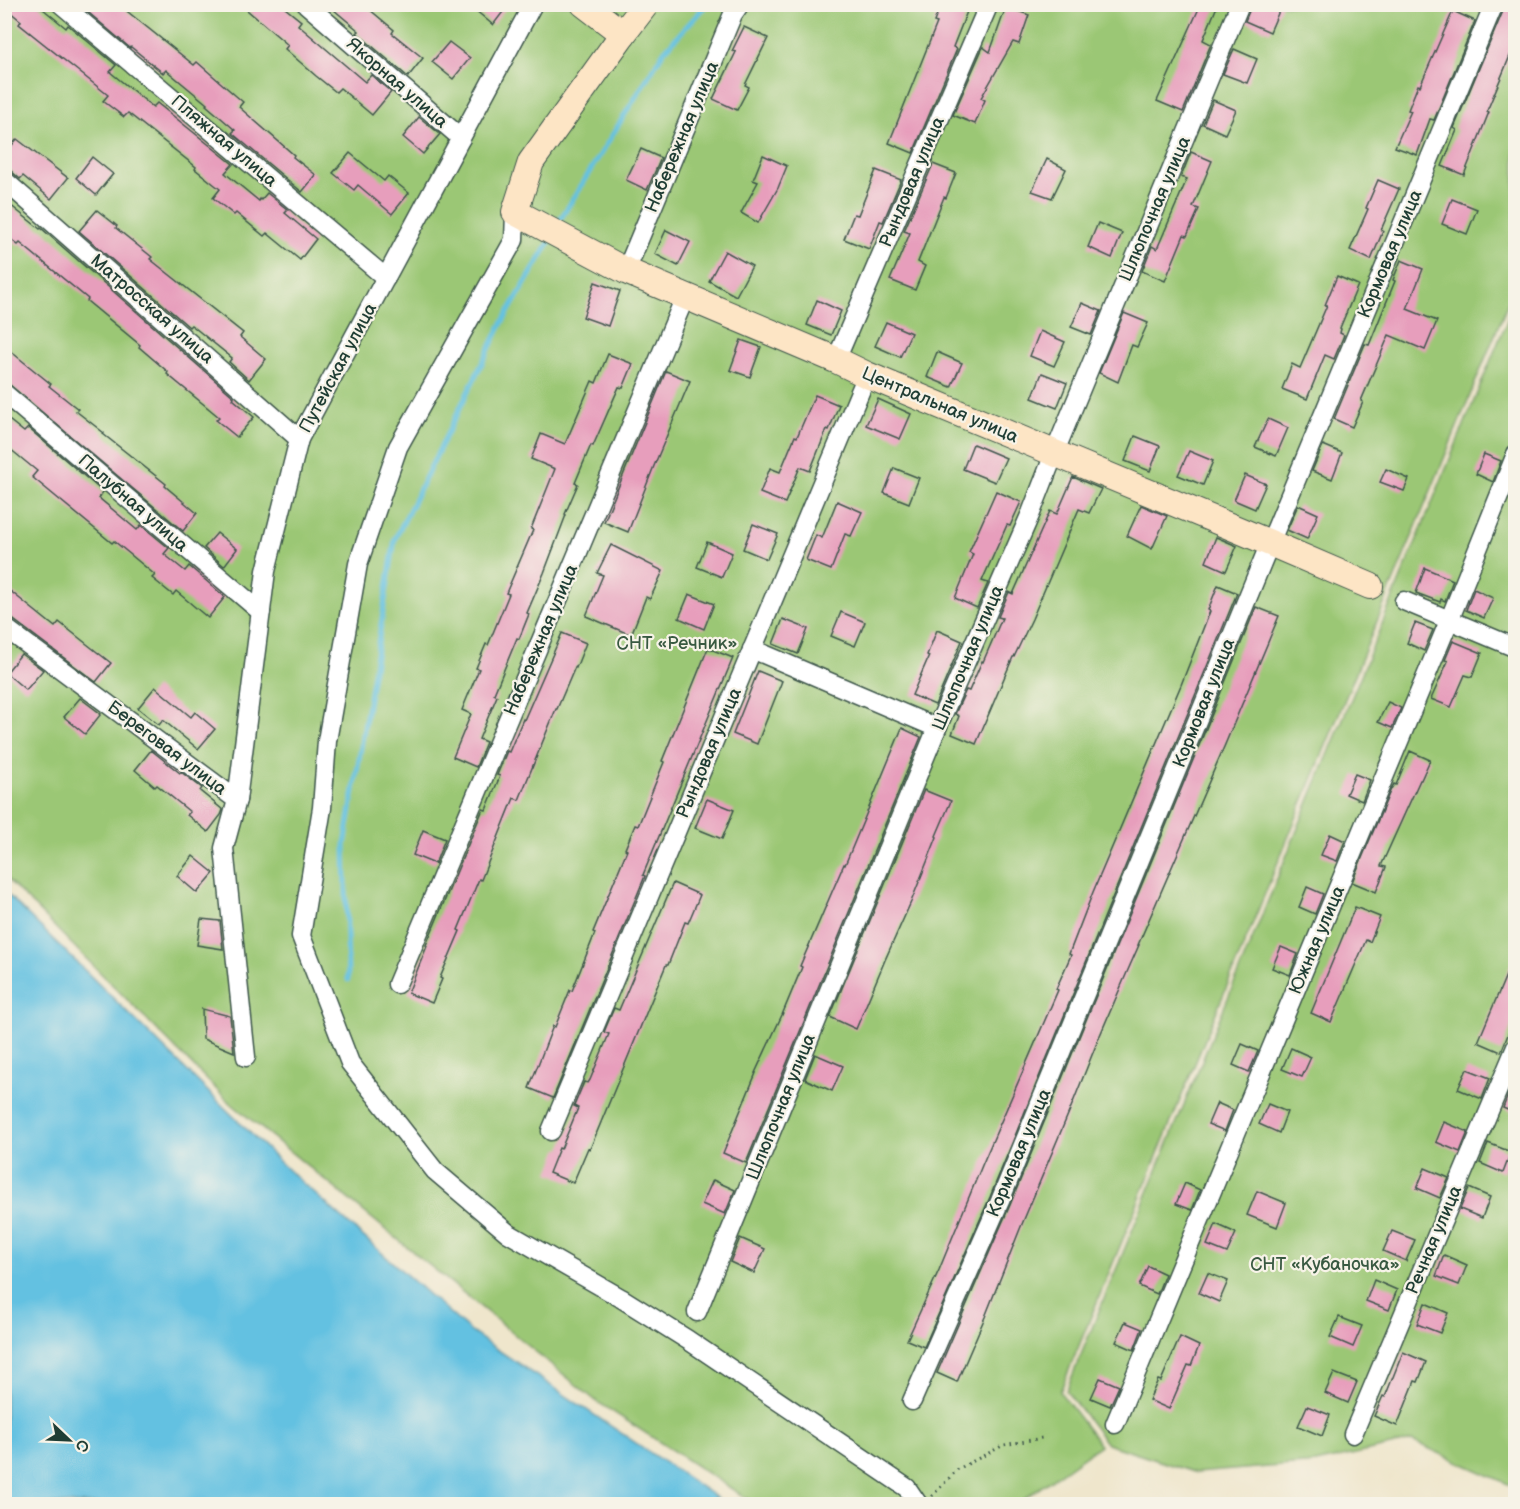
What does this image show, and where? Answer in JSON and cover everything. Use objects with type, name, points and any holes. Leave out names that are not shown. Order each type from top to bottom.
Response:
[{"type":"street","name":"Пляжная улица","points":[[61,4],[386,278]]},
{"type":"street","name":"Якорная улица","points":[[306,4],[461,138]]},
{"type":"street","name":"Путейская улица","points":[[237,800],[266,571],[299,439],[533,4]]},
{"type":"street","points":[[584,4],[623,34]]},
{"type":"street","points":[[646,4],[531,162],[515,212],[514,240],[398,447],[358,564],[327,741],[322,808],[301,936],[350,1063],[435,1171],[508,1233],[621,1298],[688,1340],[924,1501]]},
{"type":"street","name":"Набережная улица","points":[[626,271],[733,14],[740,4]]},
{"type":"street","name":"Рындовая улица","points":[[836,360],[989,4]]},
{"type":"street","name":"Шлюпочная улица","points":[[697,1312],[937,728],[1031,513],[1240,4]]},
{"type":"street","name":"Кормовая улица","points":[[912,1401],[1000,1201],[1494,4]]},
{"type":"street","name":"Матросская улица","points":[[4,180],[299,439]]},
{"type":"street","name":"Центральная улица","points":[[515,212],[626,271],[685,297],[1370,586]]},
{"type":"street","name":"Набережная улица","points":[[397,984],[685,297]]},
{"type":"street","name":"Рындовая улица","points":[[551,1131],[867,375]]},
{"type":"street","name":"Палубная улица","points":[[4,393],[261,612]]},
{"type":"street","name":"Южная улица","points":[[1115,1424],[1449,621],[1515,454]]},
{"type":"street","points":[[1404,601],[1515,648]]},
{"type":"street","name":"Береговая улица","points":[[4,627],[237,800],[224,848],[246,1057]]},
{"type":"street","points":[[752,649],[937,728]]},
{"type":"street","name":"Речная улица","points":[[1353,1434],[1515,1047]]},
{"type":"path","points":[[924,1501],[958,1469],[967,1464],[1004,1445],[1042,1438]]},
{"type":"green space","name":"СНТ «Речник»","points":[[4,5],[1515,5],[1515,286],[1060,1392],[1100,1445],[1017,1504],[755,1504],[596,1401],[228,1101],[5,877]]},
{"type":"green space","name":"СНТ «Кубаночка»","points":[[1515,301],[1515,1487],[1412,1441],[1316,1463],[1196,1473],[1107,1444],[1066,1391]]},
{"type":"water","points":[[4,891],[288,1170],[470,1331],[726,1504],[5,1504]]},
{"type":"building","points":[[4,4],[37,4],[66,28],[68,25],[116,65],[110,72],[153,107],[157,103],[233,164],[225,173],[259,201],[267,193],[288,210],[285,213],[316,239],[300,260],[267,233],[264,236],[213,198],[220,189],[128,113],[124,117],[103,101],[108,95],[19,24],[21,21],[4,7]]},
{"type":"building","points":[[84,4],[118,4],[194,65],[197,62],[243,102],[239,107],[316,175],[302,192],[232,133],[235,130],[207,104],[166,70],[163,73],[130,48],[82,7]]},
{"type":"building","points":[[240,4],[280,4],[301,21],[298,25],[365,82],[371,75],[391,92],[372,115],[340,88],[336,92],[316,76],[285,49],[288,45]]},
{"type":"building","points":[[327,4],[363,4],[394,30],[392,33],[423,58],[408,77]]},
{"type":"building","points":[[468,4],[509,4],[493,25]]},
{"type":"building","points":[[941,4],[970,4],[953,47],[957,49],[913,153],[889,143],[937,23],[934,22]]},
{"type":"building","points":[[1201,4],[1218,4],[1203,40],[1211,44],[1183,112],[1157,101]]},
{"type":"building","points":[[1252,4],[1282,4],[1270,32],[1245,21]]},
{"type":"building","points":[[1506,4],[1515,4],[1515,44],[1464,175],[1442,166],[1457,130],[1454,128]]},
{"type":"building","points":[[1006,7],[1029,15],[1019,44],[1013,42],[981,98],[985,100],[975,124],[953,115],[983,47],[990,52]]},
{"type":"building","points":[[1453,11],[1475,21],[1434,120],[1430,119],[1417,155],[1395,147],[1411,111],[1408,110],[1418,85],[1420,86]]},
{"type":"building","points":[[744,27],[768,38],[745,85],[749,87],[737,110],[713,99],[736,52],[732,51]]},
{"type":"building","points":[[449,42],[470,58],[453,79],[432,62]]},
{"type":"building","points":[[1234,49],[1257,59],[1247,83],[1223,74]]},
{"type":"building","points":[[1213,100],[1236,110],[1225,134],[1203,124]]},
{"type":"building","points":[[419,117],[440,134],[423,154],[403,137]]},
{"type":"building","points":[[17,139],[68,178],[51,199],[23,176],[20,179],[11,171],[4,169],[4,155]]},
{"type":"building","points":[[641,149],[661,158],[647,190],[626,180]]},
{"type":"building","points":[[1191,152],[1212,161],[1193,207],[1199,209],[1187,236],[1184,235],[1165,281],[1142,271],[1152,246],[1157,249],[1187,179],[1181,177]]},
{"type":"building","points":[[350,153],[384,181],[388,176],[409,193],[392,214],[358,185],[354,190],[333,173]]},
{"type":"building","points":[[763,155],[787,166],[778,188],[758,223],[741,213],[758,182],[753,180]]},
{"type":"building","points":[[92,157],[113,174],[96,195],[76,178]]},
{"type":"building","points":[[1047,159],[1066,169],[1052,198],[1032,191]]},
{"type":"building","points":[[933,164],[956,173],[918,262],[925,266],[915,290],[890,280],[910,233],[904,231]]},
{"type":"building","points":[[876,170],[901,180],[883,222],[880,221],[869,249],[844,239],[854,214],[858,215]]},
{"type":"building","points":[[1378,180],[1399,189],[1371,260],[1350,250]]},
{"type":"building","points":[[1452,199],[1477,209],[1467,234],[1442,224]]},
{"type":"building","points":[[4,200],[41,228],[254,417],[237,437],[216,420],[219,417],[167,374],[168,372],[139,347],[140,345],[87,301],[88,299],[20,243],[18,245],[4,234]]},
{"type":"building","points":[[97,210],[152,257],[150,259],[243,333],[240,337],[266,359],[249,380],[229,362],[232,358],[191,325],[189,327],[79,231]]},
{"type":"building","points":[[1098,223],[1122,233],[1112,258],[1088,247]]},
{"type":"building","points":[[666,230],[690,242],[678,266],[655,254]]},
{"type":"building","points":[[725,251],[752,266],[736,296],[709,281]]},
{"type":"building","points":[[1401,260],[1423,269],[1407,309],[1437,321],[1425,350],[1389,335],[1352,427],[1334,419],[1365,344],[1369,345]]},
{"type":"building","points":[[1337,276],[1358,285],[1340,328],[1340,333],[1344,335],[1334,359],[1325,355],[1307,399],[1282,389],[1292,364],[1300,368]]},
{"type":"building","points":[[595,282],[620,291],[608,326],[583,317]]},
{"type":"building","points":[[817,300],[841,311],[831,335],[807,325]]},
{"type":"building","points":[[1082,303],[1101,311],[1091,335],[1071,327]]},
{"type":"building","points":[[1124,313],[1148,323],[1137,347],[1132,345],[1118,382],[1099,373]]},
{"type":"building","points":[[886,322],[911,333],[900,357],[875,346]]},
{"type":"building","points":[[1040,331],[1065,342],[1054,366],[1030,356]]},
{"type":"building","points":[[741,340],[761,347],[750,377],[730,370]]},
{"type":"building","points":[[4,346],[51,384],[49,386],[78,409],[76,411],[166,484],[165,486],[197,513],[183,531],[4,380]]},
{"type":"building","points":[[937,352],[962,363],[951,387],[927,377]]},
{"type":"building","points":[[608,354],[633,364],[623,388],[619,387],[575,483],[578,484],[527,613],[529,614],[494,694],[497,696],[479,739],[486,742],[476,767],[453,757],[471,714],[462,710],[479,669],[476,668],[509,594],[506,593],[533,530],[531,529],[555,469],[531,459],[541,434],[565,444],[592,381],[596,383]]},
{"type":"building","points":[[666,371],[690,381],[628,532],[604,522]]},
{"type":"building","points":[[1042,373],[1067,383],[1057,408],[1032,398]]},
{"type":"building","points":[[815,395],[839,405],[810,471],[800,467],[785,503],[760,493],[770,468],[780,472]]},
{"type":"building","points":[[878,399],[911,414],[900,439],[866,425]]},
{"type":"building","points":[[4,416],[24,432],[28,428],[103,492],[99,498],[137,530],[141,525],[169,548],[164,554],[185,571],[189,566],[225,597],[208,618],[176,591],[173,595],[152,578],[155,575],[32,477],[37,471],[4,444]]},
{"type":"building","points":[[1268,419],[1288,428],[1276,456],[1255,447]]},
{"type":"building","points":[[1135,436],[1160,446],[1150,471],[1125,461]]},
{"type":"building","points":[[973,444],[1006,458],[995,482],[963,469]]},
{"type":"building","points":[[1323,445],[1342,453],[1332,479],[1312,471]]},
{"type":"building","points":[[1189,451],[1213,461],[1203,485],[1178,475]]},
{"type":"building","points":[[1484,454],[1501,461],[1493,482],[1476,474]]},
{"type":"building","points":[[894,468],[919,478],[909,503],[884,493]]},
{"type":"building","points":[[1386,469],[1409,479],[1404,491],[1380,482]]},
{"type":"building","points":[[1245,475],[1266,484],[1255,509],[1234,500]]},
{"type":"building","points":[[1073,477],[1101,489],[1089,513],[1079,509],[976,744],[952,734],[959,716],[955,714],[983,662],[1002,618],[998,617],[1009,592],[1013,594],[1050,511],[1057,514]]},
{"type":"building","points":[[996,491],[1021,502],[1010,526],[1007,525],[982,581],[988,583],[977,608],[955,598],[973,554],[969,552]]},
{"type":"building","points":[[837,501],[862,512],[851,536],[845,534],[831,570],[806,560],[816,535],[822,538]]},
{"type":"building","points":[[1141,505],[1167,516],[1152,549],[1127,536]]},
{"type":"building","points":[[1298,505],[1318,514],[1307,539],[1287,530]]},
{"type":"building","points":[[753,524],[778,534],[767,559],[743,549]]},
{"type":"building","points":[[217,533],[237,549],[224,566],[204,548]]},
{"type":"building","points":[[1216,537],[1237,546],[1226,571],[1206,562]]},
{"type":"building","points":[[707,542],[732,553],[722,577],[697,567]]},
{"type":"building","points":[[611,545],[663,571],[650,599],[646,597],[631,635],[586,616],[603,575],[597,573]]},
{"type":"building","points":[[1425,568],[1453,580],[1445,601],[1441,599],[1440,602],[1416,593]]},
{"type":"building","points":[[1218,585],[1237,593],[990,1197],[924,1347],[907,1340],[1058,990],[1056,989],[1071,955],[1069,954],[1093,892],[1181,685]]},
{"type":"building","points":[[4,586],[55,627],[59,622],[111,663],[96,682],[11,618],[4,616]]},
{"type":"building","points":[[1474,589],[1493,598],[1484,618],[1466,610]]},
{"type":"building","points":[[689,594],[714,604],[704,629],[679,618]]},
{"type":"building","points":[[1256,607],[1279,616],[1098,1040],[957,1382],[937,1373],[1010,1205]]},
{"type":"building","points":[[841,612],[865,622],[855,646],[831,636]]},
{"type":"building","points":[[783,619],[808,629],[798,654],[773,644]]},
{"type":"building","points":[[1415,623],[1433,630],[1424,651],[1407,643]]},
{"type":"building","points":[[937,630],[962,641],[935,705],[912,695],[929,656],[927,655]]},
{"type":"building","points":[[562,633],[586,643],[519,800],[514,798],[481,880],[479,879],[432,1003],[408,993],[483,809],[486,810],[500,776],[497,775],[507,751],[509,752],[524,720]]},
{"type":"building","points":[[1453,641],[1482,653],[1472,677],[1465,675],[1451,707],[1431,699],[1448,661],[1445,660]]},
{"type":"building","points":[[708,648],[733,658],[553,1098],[529,1088],[553,1026],[555,1027],[570,990],[572,991],[595,933],[593,932],[627,850],[625,849],[635,825],[638,826]]},
{"type":"building","points":[[21,654],[43,670],[26,690],[6,673]]},
{"type":"building","points":[[758,671],[782,681],[757,744],[733,734]]},
{"type":"building","points":[[155,687],[191,717],[195,712],[215,729],[198,749],[163,720],[159,725],[138,708]]},
{"type":"building","points":[[80,698],[101,714],[85,734],[64,717]]},
{"type":"building","points":[[1388,702],[1401,708],[1392,728],[1378,722]]},
{"type":"building","points":[[902,728],[921,737],[746,1163],[723,1153]]},
{"type":"building","points":[[151,750],[202,788],[200,791],[223,810],[208,832],[187,815],[190,812],[135,770]]},
{"type":"building","points":[[1410,751],[1430,760],[1381,866],[1386,867],[1376,892],[1352,882],[1391,789],[1394,784],[1396,785]]},
{"type":"building","points":[[1355,774],[1370,780],[1362,801],[1346,794]]},
{"type":"building","points":[[924,790],[951,801],[911,902],[856,1029],[830,1017]]},
{"type":"building","points":[[707,799],[734,810],[722,839],[695,828]]},
{"type":"building","points":[[423,830],[445,839],[435,864],[413,855]]},
{"type":"building","points":[[1330,834],[1345,841],[1337,861],[1321,855]]},
{"type":"building","points":[[193,856],[214,873],[197,893],[177,876]]},
{"type":"building","points":[[673,883],[700,895],[666,965],[590,1149],[588,1148],[573,1183],[549,1173],[578,1108],[574,1106],[584,1082],[588,1083],[590,1080],[609,1034],[604,1032],[614,1008],[619,1010]]},
{"type":"building","points":[[1307,887],[1323,894],[1315,914],[1299,907]]},
{"type":"building","points":[[1355,907],[1380,917],[1370,942],[1366,940],[1331,1022],[1311,1013]]},
{"type":"building","points":[[201,919],[220,921],[223,949],[197,945]]},
{"type":"building","points":[[1281,947],[1298,954],[1290,975],[1272,968]]},
{"type":"building","points":[[1515,954],[1515,1017],[1501,1052],[1478,1042]]},
{"type":"building","points":[[202,1009],[230,1016],[234,1052],[203,1039]]},
{"type":"building","points":[[1242,1044],[1258,1051],[1249,1072],[1233,1065]]},
{"type":"building","points":[[1291,1048],[1311,1057],[1302,1077],[1282,1069]]},
{"type":"building","points":[[815,1054],[843,1066],[832,1091],[805,1079]]},
{"type":"building","points":[[1467,1069],[1490,1078],[1482,1099],[1458,1089]]},
{"type":"building","points":[[1510,1090],[1515,1092],[1515,1113],[1503,1108]]},
{"type":"building","points":[[1217,1103],[1233,1110],[1225,1131],[1208,1124]]},
{"type":"building","points":[[1268,1104],[1287,1112],[1279,1133],[1259,1124]]},
{"type":"building","points":[[1444,1122],[1468,1132],[1460,1152],[1436,1142]]},
{"type":"building","points":[[1488,1143],[1511,1152],[1503,1173],[1480,1163]]},
{"type":"building","points":[[1425,1168],[1449,1178],[1440,1198],[1417,1188]]},
{"type":"building","points":[[713,1180],[735,1190],[725,1214],[702,1204]]},
{"type":"building","points":[[1185,1183],[1200,1190],[1192,1210],[1176,1204]]},
{"type":"building","points":[[1469,1188],[1490,1197],[1482,1218],[1460,1209]]},
{"type":"building","points":[[1257,1191],[1286,1203],[1277,1227],[1247,1215]]},
{"type":"building","points":[[1216,1224],[1236,1233],[1227,1253],[1207,1245]]},
{"type":"building","points":[[1392,1231],[1415,1240],[1406,1261],[1383,1251]]},
{"type":"building","points":[[740,1238],[765,1249],[754,1273],[730,1262]]},
{"type":"building","points":[[1444,1255],[1467,1265],[1459,1285],[1436,1276]]},
{"type":"building","points":[[1148,1266],[1165,1274],[1157,1294],[1139,1286]]},
{"type":"building","points":[[1208,1273],[1228,1281],[1219,1302],[1199,1293]]},
{"type":"building","points":[[1374,1280],[1397,1290],[1389,1310],[1366,1301]]},
{"type":"building","points":[[1425,1303],[1448,1313],[1440,1333],[1417,1324]]},
{"type":"building","points":[[1339,1317],[1362,1326],[1353,1347],[1330,1337]]},
{"type":"building","points":[[1125,1322],[1142,1329],[1134,1350],[1116,1342]]},
{"type":"building","points":[[1180,1337],[1199,1346],[1169,1409],[1149,1400],[1158,1380],[1161,1381]]},
{"type":"building","points":[[1403,1352],[1426,1362],[1418,1382],[1415,1381],[1397,1426],[1374,1416],[1383,1396],[1385,1397]]},
{"type":"building","points":[[1334,1373],[1357,1382],[1348,1403],[1325,1393]]},
{"type":"building","points":[[1100,1378],[1119,1386],[1110,1406],[1091,1398]]},
{"type":"building","points":[[1307,1406],[1330,1415],[1322,1436],[1298,1426]]},
{"type":"waterway","points":[[558,223],[664,51],[707,4]]},
{"type":"waterway","points":[[348,980],[345,845],[395,539],[502,323],[549,243]]}]
